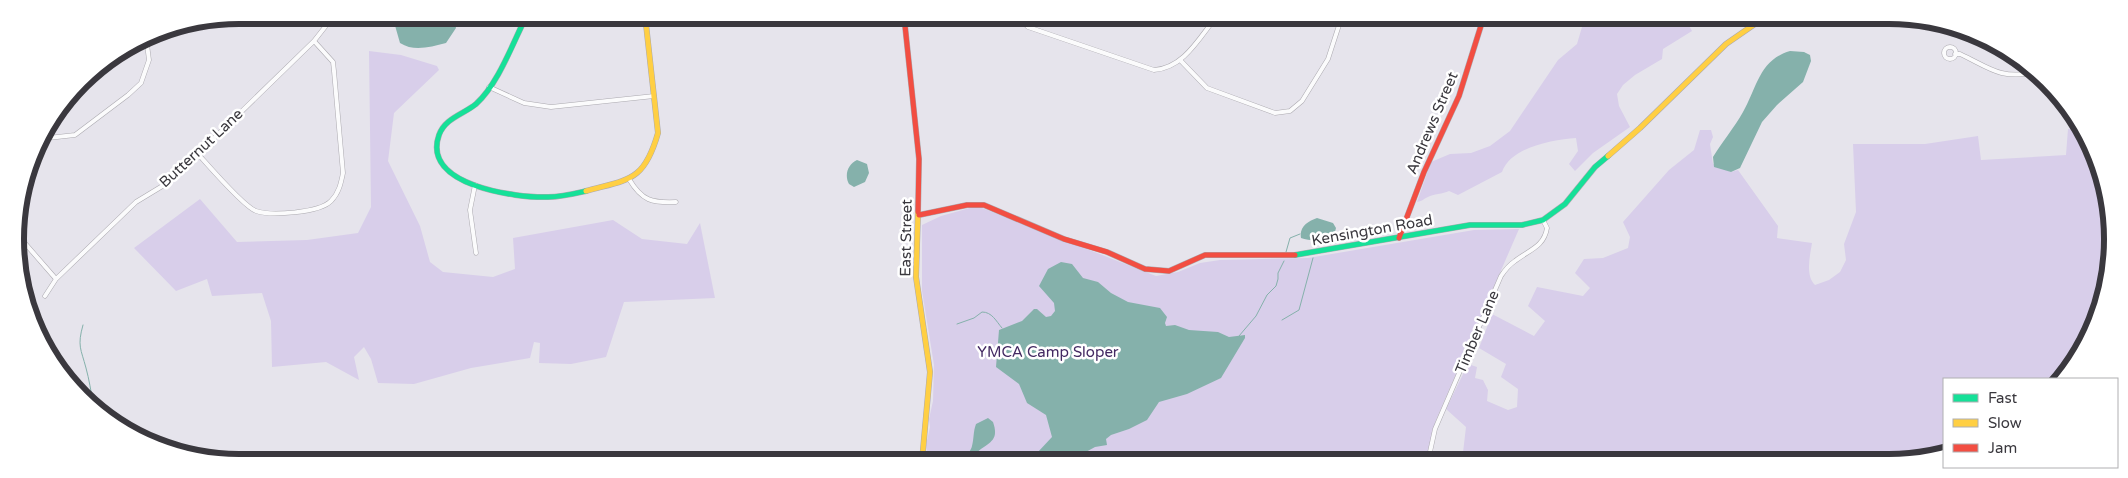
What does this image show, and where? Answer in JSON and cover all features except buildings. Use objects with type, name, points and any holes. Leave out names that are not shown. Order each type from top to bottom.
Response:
[{"type":"main road","points":[[522,24],[489,87],[477,104],[448,122],[438,139],[440,159],[454,176],[476,185],[518,194],[544,197],[570,195],[629,180],[646,162],[654,149],[658,133],[646,24]]},
{"type":"main road","name":"East Street","points":[[905,24],[919,160],[916,277],[930,372],[923,454]]},
{"type":"main road","name":"Andrews Street","points":[[1399,238],[1424,172],[1459,96],[1482,24]]},
{"type":"main road","name":"Kensington Road","points":[[919,215],[929,215],[971,204],[984,205],[1064,239],[1107,252],[1145,269],[1161,270],[1169,270],[1205,255],[1302,255],[1470,225],[1522,225],[1543,220],[1555,213],[1565,204],[1595,167],[1640,128],[1726,44],[1755,24]]},
{"type":"street","name":"Butternut Lane","points":[[46,296],[56,279],[136,202],[169,182],[314,41],[326,24]]},
{"type":"street","points":[[1025,24],[1028,27],[1154,70],[1166,69],[1181,61],[1211,24]]},
{"type":"street","points":[[1181,61],[1207,88],[1275,113],[1290,111],[1302,101],[1328,59],[1339,24]]},
{"type":"street","points":[[198,154],[255,211],[279,214],[304,212],[330,202],[340,188],[343,173],[334,71],[333,62],[314,41]]},
{"type":"street","points":[[49,138],[75,135],[141,83],[149,60],[147,45]]},
{"type":"street","points":[[1955,54],[1960,54],[2002,75],[2015,76],[2027,74]]},
{"type":"street","points":[[489,87],[524,103],[551,107],[654,96]]},
{"type":"street","points":[[629,180],[637,192],[655,202],[676,202]]},
{"type":"street","points":[[476,185],[470,210],[476,253]]},
{"type":"street","name":"Timber Lane","points":[[1430,454],[1441,414],[1501,276],[1510,264],[1537,247],[1544,240],[1547,228],[1543,220]]},
{"type":"street","points":[[24,242],[56,279]]},
{"type":"green space","points":[[1582,24],[1688,24],[1692,31],[1663,49],[1662,59],[1635,75],[1623,85],[1617,94],[1619,106],[1630,127],[1593,153],[1575,171],[1569,164],[1578,151],[1576,138],[1544,143],[1533,146],[1514,156],[1502,172],[1458,195],[1449,191],[1417,202],[1431,162],[1450,154],[1471,153],[1490,146],[1510,131],[1558,60],[1577,44]]},
{"type":"green space","points":[[369,51],[401,55],[437,66],[439,70],[394,113],[388,161],[420,226],[430,262],[443,272],[493,277],[515,269],[513,238],[613,220],[642,239],[687,244],[700,223],[715,298],[624,302],[606,357],[571,364],[539,363],[540,343],[534,342],[530,358],[471,368],[414,384],[378,383],[371,359],[364,347],[354,357],[359,380],[326,362],[272,367],[271,321],[262,293],[212,296],[207,279],[176,291],[134,248],[200,199],[237,242],[307,240],[358,233],[371,207]]},
{"type":"green space","points":[[2074,128],[2093,170],[2100,197],[2104,225],[2104,253],[2100,281],[2088,321],[2068,359],[2053,378],[1943,378],[1943,447],[1903,454],[1463,454],[1466,427],[1446,409],[1468,364],[1477,367],[1475,378],[1483,380],[1488,390],[1487,401],[1508,410],[1517,407],[1518,389],[1501,377],[1506,364],[1479,348],[1492,314],[1534,336],[1545,321],[1528,306],[1537,287],[1583,296],[1590,288],[1575,273],[1584,259],[1603,258],[1628,248],[1630,237],[1623,222],[1669,170],[1694,150],[1700,130],[1711,130],[1713,137],[1710,144],[1713,164],[1731,172],[1738,170],[1778,226],[1777,238],[1812,243],[1809,271],[1815,285],[1829,280],[1840,272],[1846,260],[1844,244],[1856,212],[1853,144],[1925,144],[1978,136],[1981,160],[2066,155],[2068,129]]},
{"type":"green space","name":"YMCA Camp Sloper","points":[[977,206],[1156,276],[1178,272],[1200,263],[1220,260],[1308,258],[1474,230],[1519,229],[1436,420],[1429,454],[927,454],[926,445],[933,401],[934,365],[922,291],[922,225],[941,216]]},
{"type":"shaded area","points":[[395,24],[455,24],[456,28],[446,43],[416,48],[400,43]]},
{"type":"shaded area","points":[[1790,51],[1804,52],[1810,55],[1811,61],[1803,82],[1777,105],[1762,122],[1740,168],[1731,172],[1714,167],[1713,157],[1736,124],[1765,68],[1780,55]]},
{"type":"shaded area","points":[[857,160],[867,164],[869,173],[865,182],[854,187],[849,184],[847,174],[851,164]]},
{"type":"shaded area","points":[[1317,218],[1333,223],[1336,228],[1334,233],[1327,239],[1322,240],[1301,238],[1301,231],[1305,225]]},
{"type":"shaded area","points":[[1061,262],[1072,264],[1083,278],[1098,282],[1111,293],[1128,302],[1160,308],[1167,317],[1166,326],[1175,325],[1189,330],[1218,332],[1229,337],[1245,335],[1245,338],[1221,378],[1187,394],[1159,402],[1147,420],[1111,435],[1106,439],[1107,445],[1095,447],[1082,454],[1037,454],[1052,437],[1046,415],[1027,403],[1019,384],[996,367],[999,330],[1022,321],[1034,309],[1037,309],[1046,317],[1051,316],[1055,311],[1054,303],[1039,286],[1048,269]]},
{"type":"shaded area","points":[[988,418],[993,422],[995,435],[990,443],[976,454],[968,454],[972,446],[976,424]]},
{"type":"waterway","points":[[1286,252],[1290,238],[1300,234]]},
{"type":"waterway","points":[[1282,320],[1299,310],[1313,258]]},
{"type":"waterway","points":[[1239,336],[1256,316],[1267,295],[1276,286],[1278,273],[1284,261]]},
{"type":"waterway","points":[[957,324],[985,312],[991,315],[1002,328]]},
{"type":"waterway","points":[[83,325],[80,347],[92,396]]},
{"type":"traffic: fast","points":[[523,24],[492,85],[476,104],[450,120],[442,129],[439,135],[437,152],[444,166],[457,177],[475,186],[515,195],[534,197],[562,196],[586,191]]},
{"type":"traffic: fast","points":[[1295,255],[1470,225],[1522,225],[1543,220],[1565,204],[1595,167],[1608,156]]},
{"type":"traffic: slow","points":[[586,191],[613,184],[633,176],[647,161],[653,149],[658,133],[646,24]]},
{"type":"traffic: slow","points":[[1608,156],[1640,128],[1726,44],[1755,24]]},
{"type":"traffic: slow","points":[[918,212],[916,277],[930,372],[923,454]]},
{"type":"traffic: jam","points":[[905,24],[919,159],[918,212]]},
{"type":"traffic: jam","points":[[1399,238],[1424,172],[1459,96],[1482,24]]},
{"type":"traffic: jam","points":[[919,215],[967,205],[984,205],[1064,239],[1107,252],[1145,269],[1169,271],[1205,255],[1295,255]]}]
